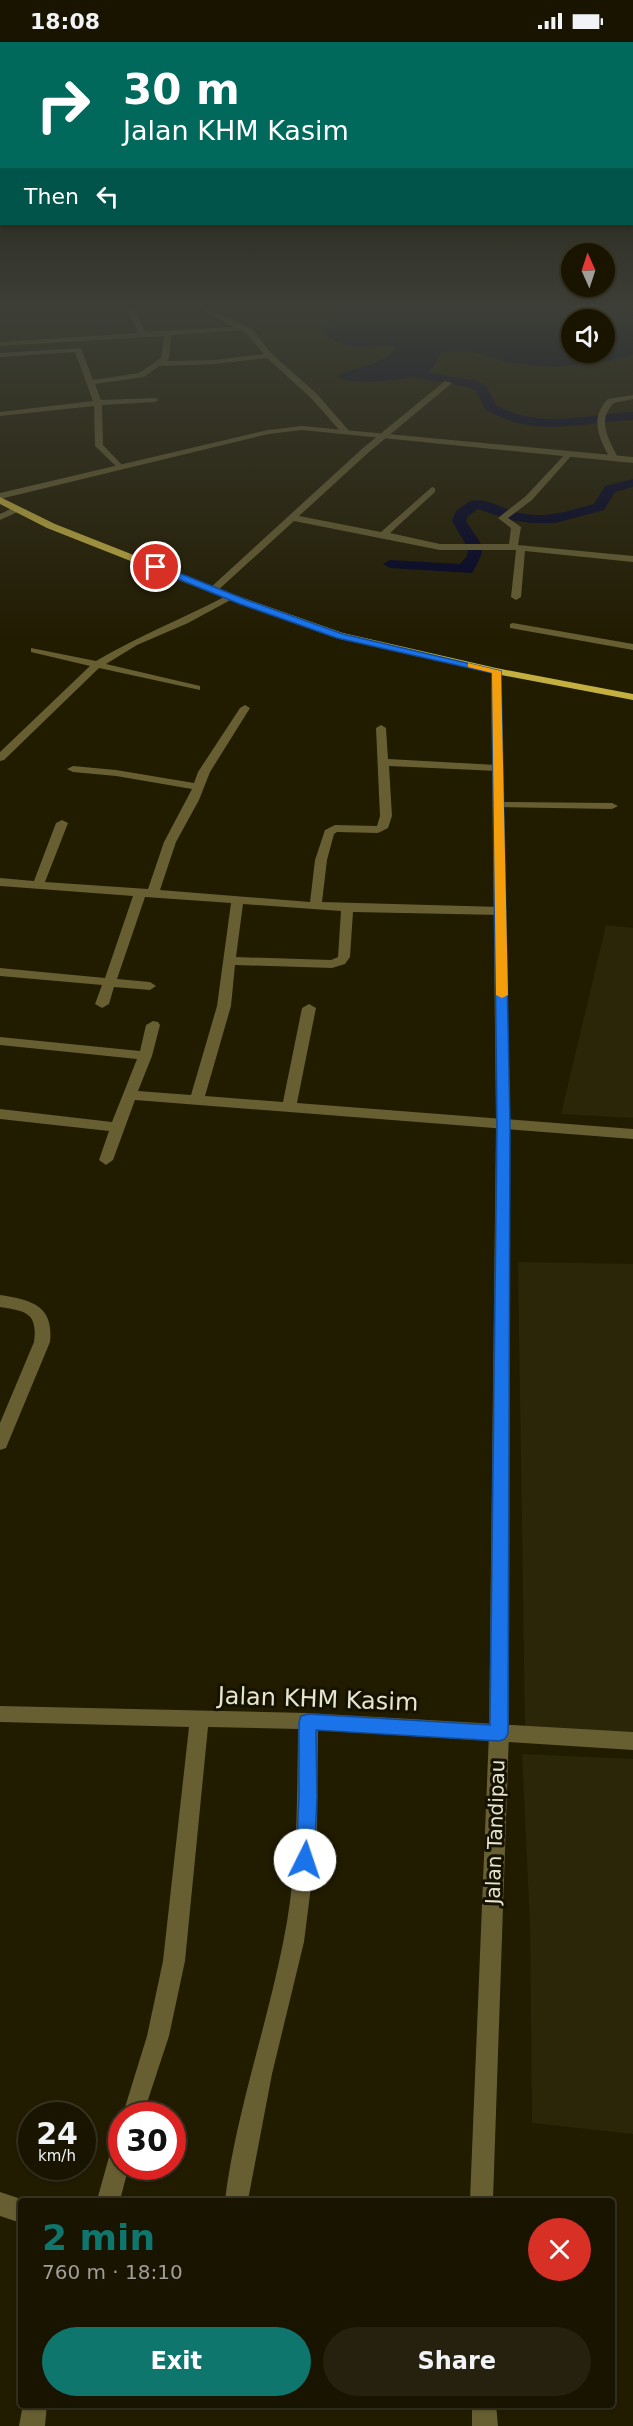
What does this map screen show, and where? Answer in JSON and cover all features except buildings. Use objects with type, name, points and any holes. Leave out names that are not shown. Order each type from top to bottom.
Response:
[{"type":"highway","points":[[0,498],[51,526],[231,597],[349,638],[496,671],[633,697]]},
{"type":"street","points":[[98,420],[99,446],[119,466]]},
{"type":"street","points":[[336,420],[346,432]]},
{"type":"street","points":[[213,590],[348,466],[403,420]]},
{"type":"street","points":[[600,420],[614,458]]},
{"type":"street","points":[[0,498],[119,466],[277,430],[302,428],[633,460]]},
{"type":"street","points":[[516,597],[516,527],[502,518],[523,504],[567,454]]},
{"type":"street","points":[[383,535],[432,490]]},
{"type":"street","points":[[0,517],[17,509]]},
{"type":"street","points":[[294,518],[440,547],[517,547],[633,559]]},
{"type":"street","points":[[0,758],[97,665],[133,643],[185,621],[231,597]]},
{"type":"street","points":[[513,626],[633,647]]},
{"type":"street","points":[[35,650],[196,688]]},
{"type":"street","name":"Jalan Tandipau","points":[[481,2198],[499,1733],[503,1125],[496,671]]},
{"type":"street","points":[[102,1004],[108,981],[170,842],[209,763],[245,708]]},
{"type":"street","points":[[315,906],[321,860],[329,832],[335,828],[378,830],[384,824],[386,816],[381,728]]},
{"type":"street","points":[[383,762],[497,768]]},
{"type":"street","points":[[73,769],[116,773],[197,787]]},
{"type":"street","points":[[498,805],[612,806]]},
{"type":"street","points":[[38,885],[62,823]]},
{"type":"street","points":[[0,882],[347,908],[501,911]]},
{"type":"street","points":[[197,1099],[224,1006],[237,901]]},
{"type":"street","points":[[229,961],[332,964],[341,961],[344,957],[347,908]]},
{"type":"street","points":[[0,972],[150,986]]},
{"type":"street","points":[[289,1109],[309,1008]]},
{"type":"street","points":[[106,1160],[145,1056],[153,1025]]},
{"type":"street","points":[[0,1041],[145,1056]]},
{"type":"street","points":[[129,1095],[633,1134]]},
{"type":"street","points":[[0,1114],[117,1127]]},
{"type":"street","points":[[0,1301],[31,1308],[40,1315],[44,1332],[42,1342],[0,1443]]},
{"type":"street","name":"Jalan KHM Kasim","points":[[0,1714],[308,1722],[633,1741]]},
{"type":"street","points":[[136,2102],[158,2036],[174,1961],[199,1719]]},
{"type":"street","points":[[236,2198],[261,2074],[294,1942],[307,1839],[308,1722]]},
{"type":"street","points":[[109,2198],[114,2180]]},
{"type":"street","points":[[0,2204],[18,2210]]},
{"type":"street","points":[[32,2426],[34,2408]]},
{"type":"street","points":[[484,2408],[485,2426]]},
{"type":"shaded area","points":[[606,925],[633,928],[633,1118],[561,1114]]},
{"type":"shaded area","points":[[518,1262],[633,1264],[633,1734],[525,1729]]},
{"type":"shaded area","points":[[522,1754],[633,1759],[633,2134],[532,2123],[530,1924]]},
{"type":"waterway","points":[[523,420],[540,424],[592,420]]},
{"type":"waterway","points":[[390,564],[445,566],[467,570],[468,563],[474,558],[476,548],[459,521],[461,514],[475,504],[492,507],[515,517],[555,519],[599,507],[610,489],[633,483]]},
{"type":"slow traffic","points":[[471,665],[496,671],[502,995]]},
{"type":"route","points":[[156,567],[243,602],[340,636],[496,671],[503,1125],[499,1733],[308,1722],[305,1860]]}]
